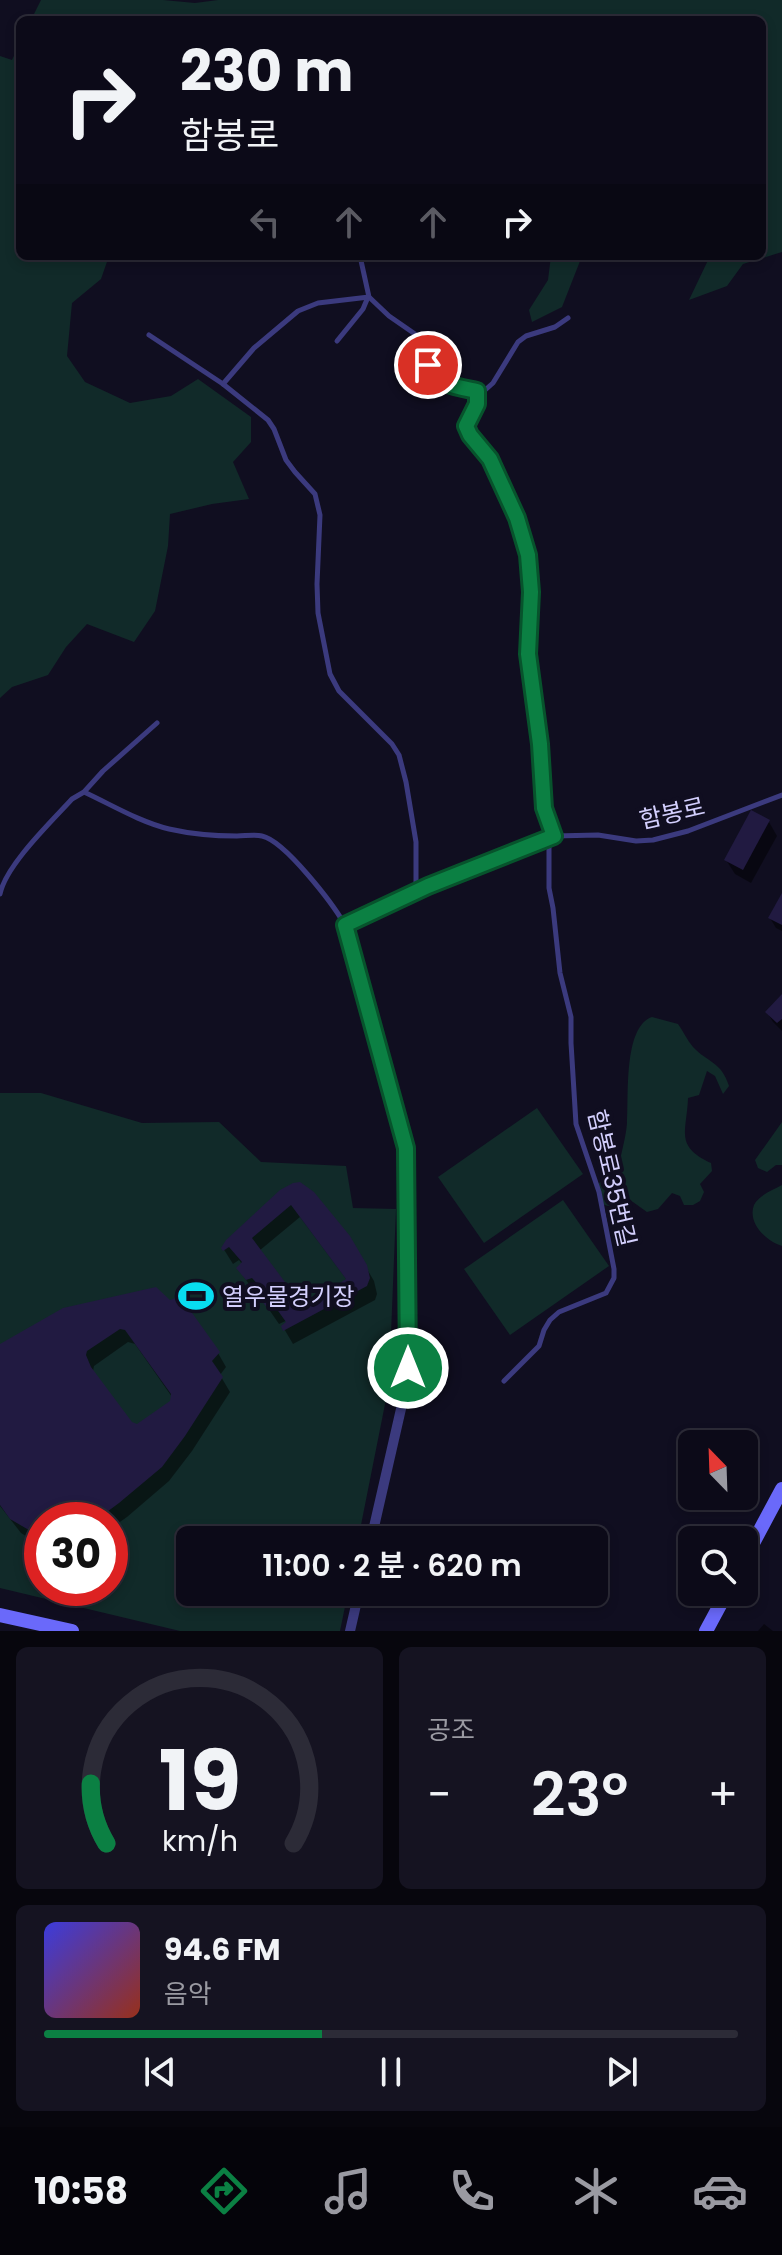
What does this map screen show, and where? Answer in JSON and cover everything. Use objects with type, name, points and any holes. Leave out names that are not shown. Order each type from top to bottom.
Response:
[{"type":"main road","points":[[758,1534],[782,1489]]},
{"type":"main road","points":[[706,1631],[719,1606]]},
{"type":"main road","points":[[0,1615],[72,1631]]},
{"type":"street","points":[[345,925],[406,1148],[407,1162],[406,1387],[374,1526]]},
{"type":"street","points":[[350,1631],[356,1606]]},
{"type":"lane","points":[[361,260],[369,297],[415,334],[423,346],[431,373],[448,384],[484,391],[493,383],[518,342],[526,336],[555,327],[568,318]]},
{"type":"lane","points":[[337,341],[369,297]]},
{"type":"lane","points":[[223,384],[254,348],[298,311],[318,303],[369,297]]},
{"type":"lane","points":[[149,335],[223,384],[268,420],[286,460],[315,494],[320,515],[318,613],[330,674],[339,691],[392,744],[399,755],[416,842],[416,892]]},
{"type":"lane","points":[[477,391],[477,404],[466,426],[490,459],[517,518],[528,555],[531,592],[528,654],[540,744],[544,808],[554,836]]},
{"type":"lane","points":[[0,894],[13,867],[72,799],[84,792],[157,723]]},
{"type":"lane","points":[[84,792],[140,819],[170,829],[221,836],[260,835],[276,842],[335,907],[345,925]]},
{"type":"lane","name":"함봉로","points":[[345,925],[428,886],[554,836],[598,835],[636,841],[653,840],[688,831],[782,795]]},
{"type":"lane","name":"함봉로35번길","points":[[504,1381],[539,1346],[550,1320],[559,1312],[606,1293],[614,1278],[599,1192],[576,1124],[571,1017],[560,973],[549,888],[549,846],[554,836]]},
{"type":"green space","points":[[41,0],[195,3],[218,0],[782,0],[782,252],[766,257],[766,16],[33,16]]},
{"type":"green space","points":[[16,52],[16,260],[108,260],[101,279],[72,303],[67,356],[85,382],[130,403],[171,396],[198,379],[251,417],[251,442],[233,462],[249,499],[170,514],[168,546],[155,611],[134,642],[87,624],[66,647],[48,675],[12,687],[0,698],[0,56],[12,60]]},
{"type":"green space","points":[[550,260],[580,260],[562,307],[532,322],[529,310],[548,280]]},
{"type":"green space","points":[[708,260],[756,260],[743,264],[727,286],[689,300]]},
{"type":"green space","points":[[652,1017],[678,1024],[693,1047],[722,1072],[729,1086],[723,1094],[715,1076],[707,1071],[699,1095],[688,1098],[687,1144],[699,1157],[711,1163],[712,1171],[700,1184],[704,1192],[700,1201],[684,1205],[680,1196],[672,1193],[658,1209],[647,1212],[626,1197],[612,1207],[601,1204],[597,1185],[619,1167],[626,1129],[632,1048],[643,1023]]},
{"type":"green space","name":"열우물경기장","points":[[0,1093],[41,1093],[142,1123],[219,1122],[261,1162],[346,1166],[353,1208],[396,1209],[389,1384],[361,1526],[176,1526],[176,1606],[345,1606],[340,1631],[180,1631],[75,1606],[128,1606],[128,1502],[24,1502],[24,1594],[0,1588]]},
{"type":"green space","points":[[537,1108],[583,1174],[484,1243],[438,1177]]},
{"type":"green space","points":[[782,1122],[782,1165],[776,1165],[767,1172],[758,1168],[755,1160]]},
{"type":"green space","points":[[782,1185],[782,1246],[760,1231],[753,1212],[759,1198]]},
{"type":"green space","points":[[563,1200],[609,1266],[510,1335],[464,1269]]},
{"type":"building","points":[[751,810],[770,820],[743,870],[724,860]]},
{"type":"building","points":[[782,893],[782,925],[768,918]]},
{"type":"building","points":[[782,994],[782,1019],[777,1023],[765,1012]]},
{"type":"building","points":[[300,1182],[314,1192],[350,1236],[367,1265],[370,1278],[367,1286],[283,1331],[281,1326],[286,1322],[276,1308],[270,1311],[259,1298],[265,1293],[252,1278],[246,1280],[236,1268],[242,1262],[229,1247],[223,1251],[221,1248],[280,1190]],"holes":[[[291,1205],[346,1279],[303,1306],[252,1238]]]},
{"type":"building","points":[[156,1287],[170,1300],[180,1296],[220,1352],[212,1361],[223,1377],[162,1467],[120,1502],[24,1502],[24,1527],[10,1519],[0,1505],[0,1344],[63,1308]],"holes":[[[120,1329],[125,1330],[171,1394],[170,1401],[137,1424],[132,1422],[91,1367],[87,1351]]]},
{"type":"place","name":"열우물경기장","points":[[196,1296]]},
{"type":"route","points":[[408,1368],[406,1148],[345,925],[428,886],[554,836],[544,808],[537,714],[528,654],[531,592],[528,555],[517,518],[490,459],[466,426],[477,404],[477,391],[436,378],[428,365]]}]
